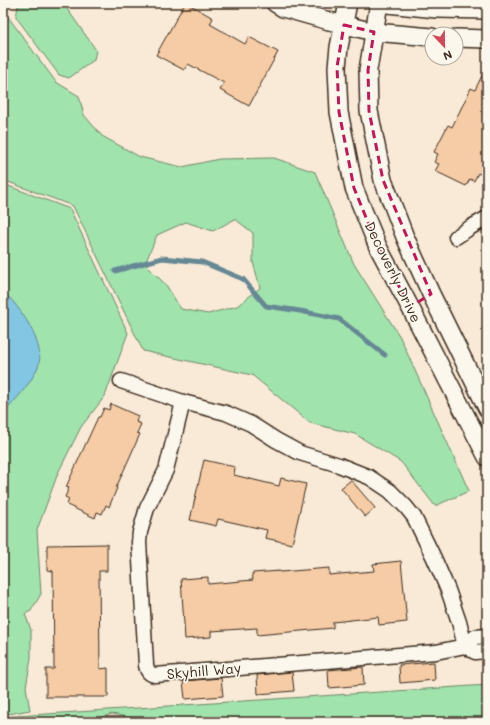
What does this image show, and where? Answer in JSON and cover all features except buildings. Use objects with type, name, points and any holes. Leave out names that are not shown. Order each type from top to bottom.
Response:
[{"type":"street","points":[[275,3],[283,8],[374,32],[424,36]]},
{"type":"street","name":"Decoverly Drive","points":[[348,3],[337,67],[339,112],[354,188],[378,247],[487,457]]},
{"type":"street","points":[[378,3],[437,9],[487,10]]},
{"type":"street","name":"Decoverly Drive","points":[[378,3],[368,70],[369,111],[384,180],[405,237],[431,294],[487,408]]},
{"type":"street","points":[[464,38],[487,39]]},
{"type":"street","points":[[456,237],[487,218]]},
{"type":"street","points":[[410,307],[431,294]]},
{"type":"street","points":[[121,381],[183,402],[226,413],[251,424],[300,453],[339,465],[369,477],[390,491],[414,517],[434,558],[448,590],[459,622],[464,646]]},
{"type":"street","name":"Skyhill Way","points":[[183,402],[166,470],[147,508],[140,532],[139,542],[148,672],[155,675],[436,652],[464,646],[475,637],[487,636]]},
{"type":"street","name":"Skyhill Way","points":[[464,646],[475,652],[487,651]]},
{"type":"highlighted area","points":[[344,25],[374,32],[368,70],[369,111],[383,180],[431,294],[410,307],[378,247],[354,188],[339,112],[337,67]]},
{"type":"green space","points":[[23,3],[63,3],[96,50],[94,60],[69,78],[59,75],[16,17],[18,6]]},
{"type":"green space","points":[[3,10],[56,82],[79,96],[84,115],[102,136],[140,157],[182,167],[219,159],[274,158],[315,172],[354,264],[400,337],[469,491],[435,506],[401,462],[355,434],[310,423],[252,375],[143,351],[73,206],[3,180]],"holes":[[[235,219],[253,233],[253,262],[260,288],[237,306],[208,314],[181,309],[166,285],[145,264],[157,235],[186,222],[213,231]]]},
{"type":"green space","points":[[3,184],[70,209],[128,333],[105,396],[81,427],[58,473],[37,530],[41,594],[31,611],[25,614],[31,630],[31,659],[26,687],[30,710],[3,715]]},
{"type":"green space","points":[[487,685],[487,722],[136,722],[132,718],[112,714],[93,720],[92,722],[5,722],[3,720],[3,717]]},
{"type":"water","points":[[3,292],[16,306],[30,326],[39,348],[40,358],[38,367],[31,380],[3,414]]},
{"type":"waterway","points":[[115,271],[162,258],[202,262],[243,279],[266,306],[339,319],[385,355]]}]
